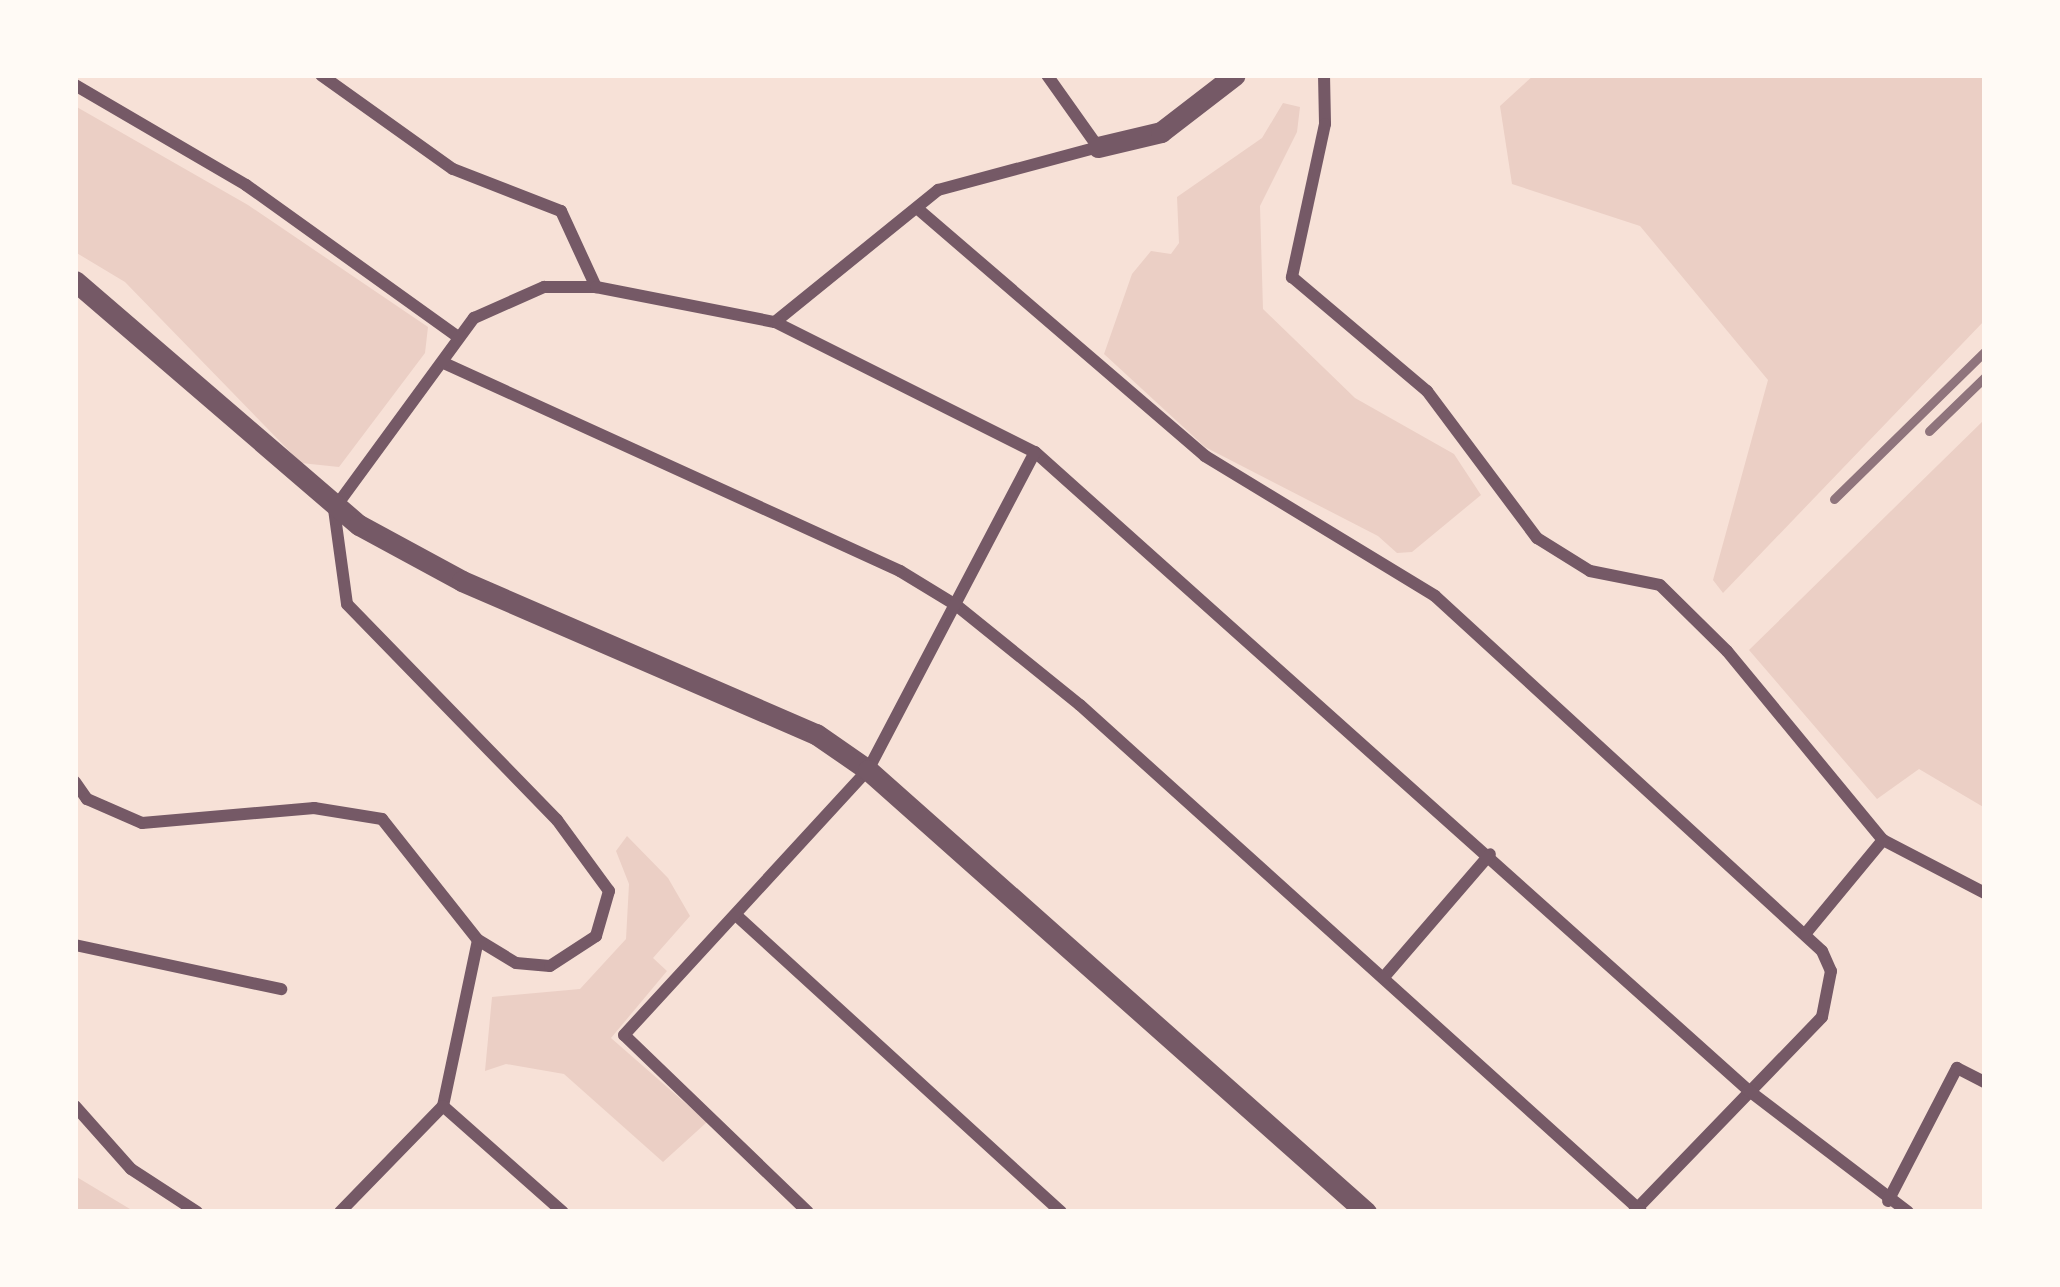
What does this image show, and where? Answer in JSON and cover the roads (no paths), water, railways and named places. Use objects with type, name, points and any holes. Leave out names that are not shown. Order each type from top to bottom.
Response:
[{"type":"street","points":[[321,75],[453,169],[561,211],[596,287]]},
{"type":"street","points":[[1047,75],[1098,146]]},
{"type":"street","points":[[775,322],[960,179],[1161,132],[1234,75]]},
{"type":"street","points":[[1324,75],[1325,124],[1292,277],[1426,391],[1537,538],[1590,571],[1660,585],[1685,608],[1883,840],[1985,893]]},
{"type":"street","points":[[75,85],[246,185],[457,336]]},
{"type":"street","points":[[446,364],[900,571],[956,604],[1384,977],[1638,1211],[1748,1090],[1822,1018],[1831,997],[1831,971],[1806,933],[1435,596],[1205,456],[917,209]]},
{"type":"street","points":[[75,281],[334,509],[462,580],[816,734],[868,770],[1366,1212]]},
{"type":"street","points":[[75,782],[87,799],[142,824],[314,808],[382,819],[478,940],[516,963],[550,966],[596,936],[609,891],[557,820],[347,604],[334,509],[446,364],[457,336],[475,319],[544,287],[596,287],[775,322],[1035,452],[1490,854],[1748,1090],[1908,1212]]},
{"type":"street","points":[[808,1212],[624,1036],[868,770],[1035,452]]},
{"type":"street","points":[[1806,933],[1883,840]]},
{"type":"street","points":[[1384,977],[1490,854]]},
{"type":"street","points":[[737,916],[1061,1212]]},
{"type":"street","points":[[340,1212],[443,1106],[478,940]]},
{"type":"street","points":[[75,945],[281,989]]},
{"type":"street","points":[[1888,1201],[1957,1068],[1985,1082]]},
{"type":"street","points":[[75,1106],[131,1169],[197,1212]]},
{"type":"street","points":[[443,1106],[562,1212]]},
{"type":"railway","points":[[1834,499],[1985,351]]},
{"type":"railway","points":[[1929,431],[1985,377]]}]
